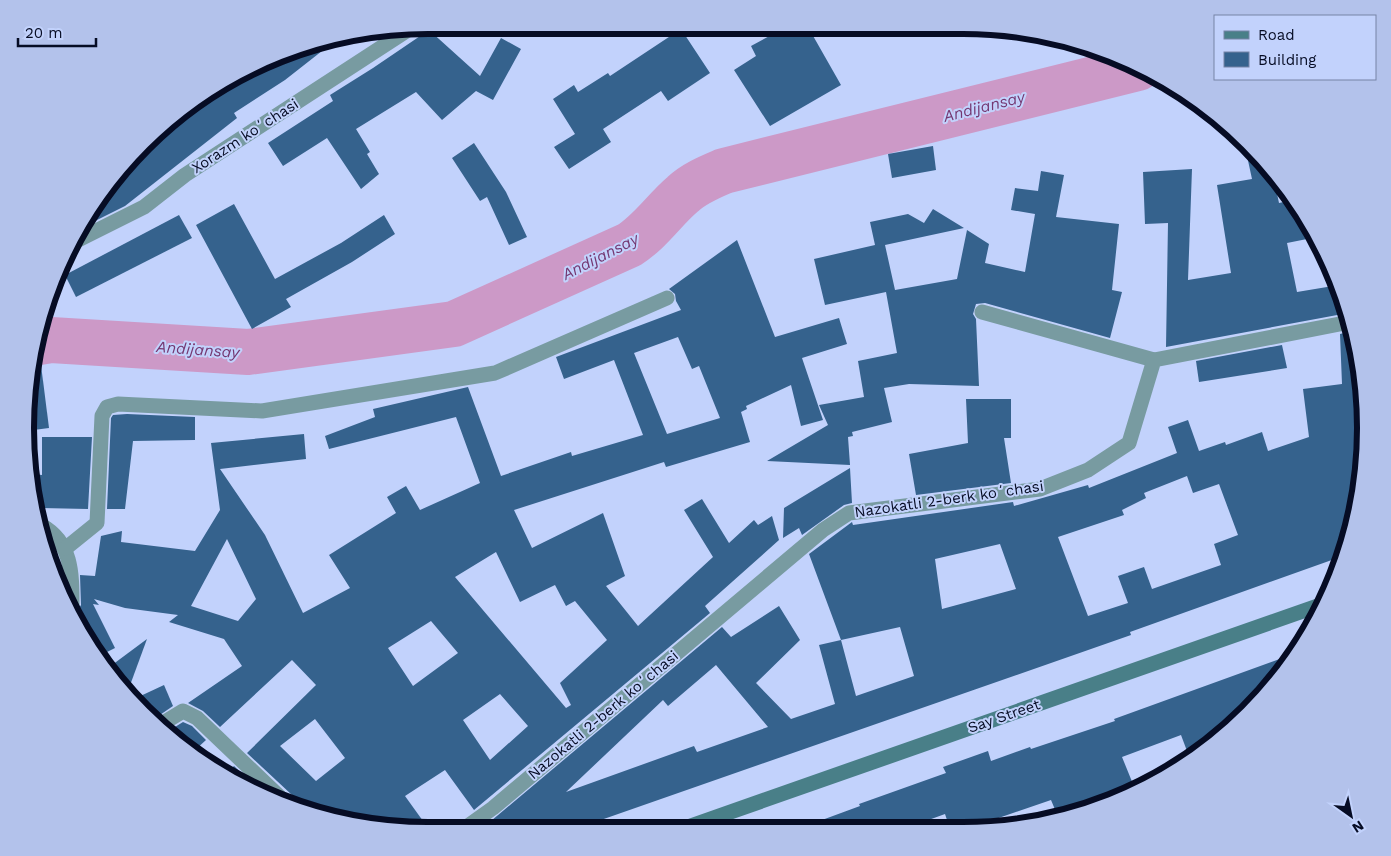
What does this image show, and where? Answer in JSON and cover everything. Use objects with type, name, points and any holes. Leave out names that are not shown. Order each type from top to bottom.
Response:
[{"type":"main road","name":"Say Street","points":[[702,822],[1314,607]]},
{"type":"street","name":"Xorazm koʻchasi","points":[[83,237],[144,207],[185,175],[400,35]]},
{"type":"street","points":[[66,548],[97,523],[102,416],[108,407],[118,404],[262,411],[494,373],[667,298]]},
{"type":"street","points":[[982,312],[1154,360],[1343,323]]},
{"type":"street","name":"Nazokatli 2-berk koʻchasi","points":[[473,822],[493,808],[823,530],[849,513],[1040,489],[1088,470],[1129,443],[1154,360]]},
{"type":"street","points":[[47,528],[66,548],[72,572],[72,597]]},
{"type":"street","points":[[165,722],[183,711],[196,718],[272,790]]},
{"type":"building","points":[[423,34],[433,34],[480,76],[501,38],[521,49],[493,100],[476,91],[442,120],[416,92],[356,129],[370,152],[367,154],[379,174],[361,189],[327,138],[283,166],[268,143],[333,101],[330,95]]},
{"type":"building","points":[[673,34],[684,34],[710,73],[668,101],[661,91],[603,129],[611,142],[569,169],[554,147],[575,134],[553,99],[574,85],[578,92],[608,73],[610,76]]},
{"type":"building","points":[[773,34],[812,34],[841,85],[770,126],[734,70],[756,56],[751,46]]},
{"type":"building","points":[[328,47],[285,80],[234,113],[237,118],[125,206],[92,222],[115,188],[132,168],[149,149],[188,115],[209,100],[254,74]]},
{"type":"building","points":[[474,143],[506,192],[527,237],[509,245],[487,197],[480,201],[452,158]]},
{"type":"building","points":[[933,146],[936,170],[892,178],[888,154]]},
{"type":"building","points":[[1247,154],[1276,188],[1279,203],[1286,202],[1308,239],[1287,243],[1297,292],[1331,286],[1340,314],[1166,347],[1168,223],[1145,224],[1143,172],[1192,169],[1188,280],[1231,273],[1217,185],[1252,179]]},
{"type":"building","points":[[1041,171],[1064,175],[1056,217],[1119,224],[1112,290],[1122,292],[1110,338],[985,303],[976,304],[973,314],[976,319],[979,386],[909,384],[884,388],[892,422],[852,432],[853,436],[848,437],[850,465],[767,461],[828,425],[819,405],[864,397],[858,361],[897,353],[886,292],[825,305],[814,259],[875,245],[870,222],[908,214],[924,223],[933,209],[964,228],[885,245],[895,290],[957,279],[967,230],[989,244],[985,263],[1025,272],[1035,214],[1011,210],[1015,188],[1038,191]]},
{"type":"building","points":[[234,204],[275,279],[341,243],[384,215],[395,234],[352,262],[286,299],[291,307],[252,329],[196,225]]},
{"type":"building","points":[[179,215],[192,238],[76,297],[65,275]]},
{"type":"building","points":[[737,240],[775,337],[839,318],[847,344],[802,358],[823,420],[801,426],[791,385],[746,406],[747,409],[741,412],[750,442],[666,467],[664,462],[514,510],[532,548],[603,513],[625,576],[606,586],[638,626],[713,557],[684,510],[702,499],[729,543],[754,520],[758,525],[772,516],[779,540],[705,606],[710,613],[474,810],[445,770],[405,796],[424,822],[377,819],[351,815],[297,799],[247,753],[316,685],[292,660],[220,727],[203,711],[188,703],[242,666],[224,639],[169,622],[178,615],[125,608],[94,599],[99,605],[93,604],[115,648],[104,653],[78,609],[81,605],[80,575],[95,576],[101,536],[122,531],[121,542],[195,551],[220,510],[211,443],[304,434],[306,459],[220,469],[265,535],[303,613],[350,588],[329,555],[396,513],[387,497],[406,486],[420,510],[480,483],[456,417],[329,449],[325,436],[375,417],[373,409],[468,387],[501,476],[571,452],[572,456],[643,435],[614,360],[564,379],[556,357],[681,310],[676,301],[675,294],[669,289]],"holes":[[[678,337],[692,369],[699,366],[720,418],[667,434],[634,353]],[[227,539],[256,599],[238,621],[191,606]],[[496,552],[520,602],[555,585],[566,606],[575,601],[607,640],[560,683],[571,705],[566,708],[455,577]],[[431,621],[458,653],[413,686],[388,648]],[[500,694],[528,726],[490,760],[463,720]],[[315,719],[345,758],[316,781],[280,746]]]},
{"type":"building","points":[[1346,333],[1354,377],[1357,428],[1356,454],[1350,505],[1334,559],[1130,632],[1131,635],[595,822],[490,822],[722,627],[731,637],[779,606],[800,640],[756,683],[791,719],[835,704],[819,645],[841,640],[809,554],[852,522],[853,525],[1013,502],[1014,506],[1088,485],[1089,488],[1177,453],[1168,427],[1188,420],[1199,451],[1225,442],[1226,445],[1262,432],[1268,451],[1309,437],[1303,389],[1342,384],[1340,334]],"holes":[[[1187,476],[1193,493],[1219,484],[1238,535],[1214,544],[1221,565],[1152,589],[1144,567],[1118,576],[1128,603],[1088,616],[1058,537],[1124,515],[1122,510],[1146,498],[1144,493]],[[1000,544],[1016,589],[942,609],[935,559]],[[900,627],[914,676],[856,696],[841,640]],[[716,665],[768,727],[697,752],[694,746],[566,792],[663,700],[668,706]]]},
{"type":"building","points":[[1282,345],[1287,368],[1199,382],[1196,361]]},
{"type":"building","points":[[39,365],[41,365],[49,428],[34,430]]},
{"type":"building","points":[[966,399],[1011,399],[1011,438],[1004,438],[1011,483],[916,495],[909,454],[968,443]]},
{"type":"building","points":[[113,415],[195,417],[195,440],[133,441],[125,509],[107,509],[111,418]]},
{"type":"building","points":[[42,437],[92,437],[88,509],[42,508],[37,474],[42,475]]},
{"type":"building","points":[[850,468],[852,503],[844,505],[802,535],[799,528],[783,538],[784,508]]},
{"type":"building","points":[[147,639],[130,686],[113,665]]},
{"type":"building","points":[[1283,658],[1242,707],[1203,741],[1187,752],[1181,735],[1122,757],[1133,784],[1090,801],[1056,811],[1051,800],[989,821],[948,822],[945,814],[923,822],[817,822],[860,806],[859,804],[946,773],[943,767],[988,751],[991,761],[1115,721],[1114,719]]},
{"type":"building","points":[[164,685],[173,706],[159,716],[140,696]]},
{"type":"building","points":[[183,722],[192,726],[206,740],[198,748],[173,728]]},
{"type":"building","points":[[234,766],[246,777],[231,769]]},
{"type":"waterway","name":"Andijansay","points":[[43,341],[51,340],[248,352],[454,324],[629,245],[688,190],[724,171],[1129,70]]}]
